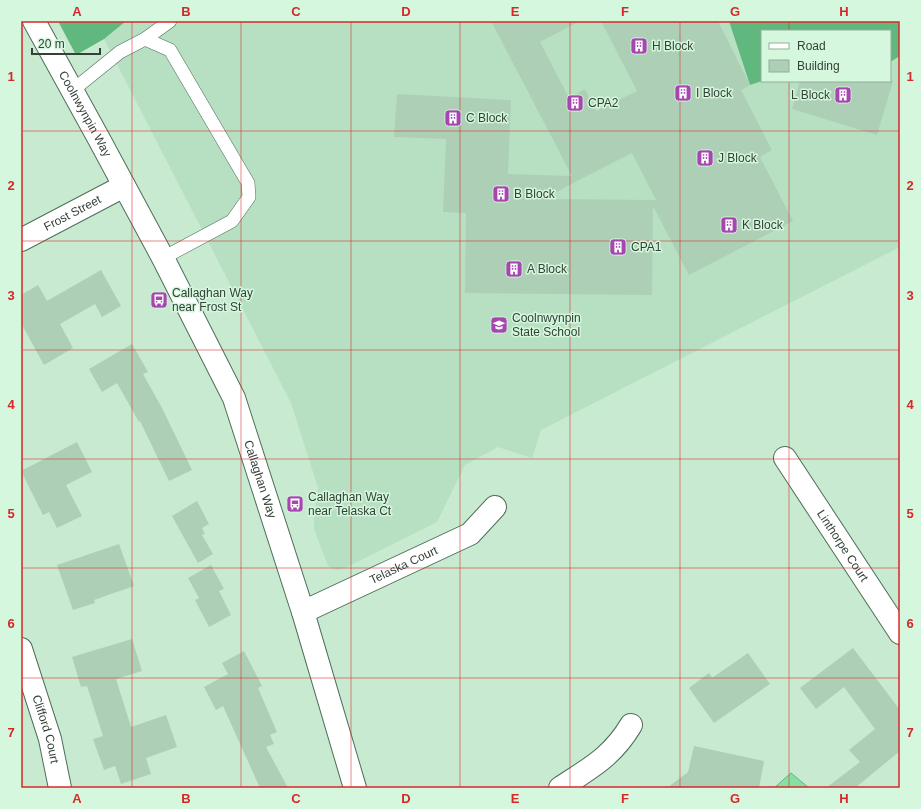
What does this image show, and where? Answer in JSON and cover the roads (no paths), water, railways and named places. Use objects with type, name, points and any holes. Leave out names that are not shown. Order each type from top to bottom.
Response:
[{"type":"street","name":"Coolnwynpin Way","points":[[34,21],[124,186]]},
{"type":"street","name":"Callaghan Way","points":[[124,186],[163,258],[234,398],[303,612],[355,788]]},
{"type":"street","name":"Frost Street","points":[[21,240],[124,186]]},
{"type":"street","name":"Linthorpe Court","points":[[785,458],[900,633]]},
{"type":"street","name":"Telaska Court","points":[[303,612],[470,534],[495,507]]},
{"type":"street","name":"Clifford Court","points":[[21,649],[50,739],[60,788]]},
{"type":"street","points":[[560,788],[600,762],[612,752],[622,740],[631,725]]},
{"type":"lane","points":[[73,90],[120,52],[146,39],[170,21]]},
{"type":"lane","points":[[146,39],[170,50],[248,183],[249,197],[232,221],[163,258]]},
{"type":"place","name":"H Block","points":[[639,46]]},
{"type":"place","name":"I Block","points":[[683,93]]},
{"type":"place","name":"L Block","points":[[843,95]]},
{"type":"place","name":"CPA2","points":[[575,103]]},
{"type":"place","name":"C Block","points":[[453,118]]},
{"type":"place","name":"J Block","points":[[705,158]]},
{"type":"place","name":"B Block","points":[[501,194]]},
{"type":"place","name":"K Block","points":[[729,225]]},
{"type":"place","name":"CPA1","points":[[618,247]]},
{"type":"place","name":"A Block","points":[[514,269]]},
{"type":"place","name":"Callaghan Way near Frost St","points":[[159,300]]},
{"type":"place","name":"Coolnwynpin State School","points":[[499,325]]},
{"type":"place","name":"Callaghan Way near Telaska Ct","points":[[295,504]]}]
